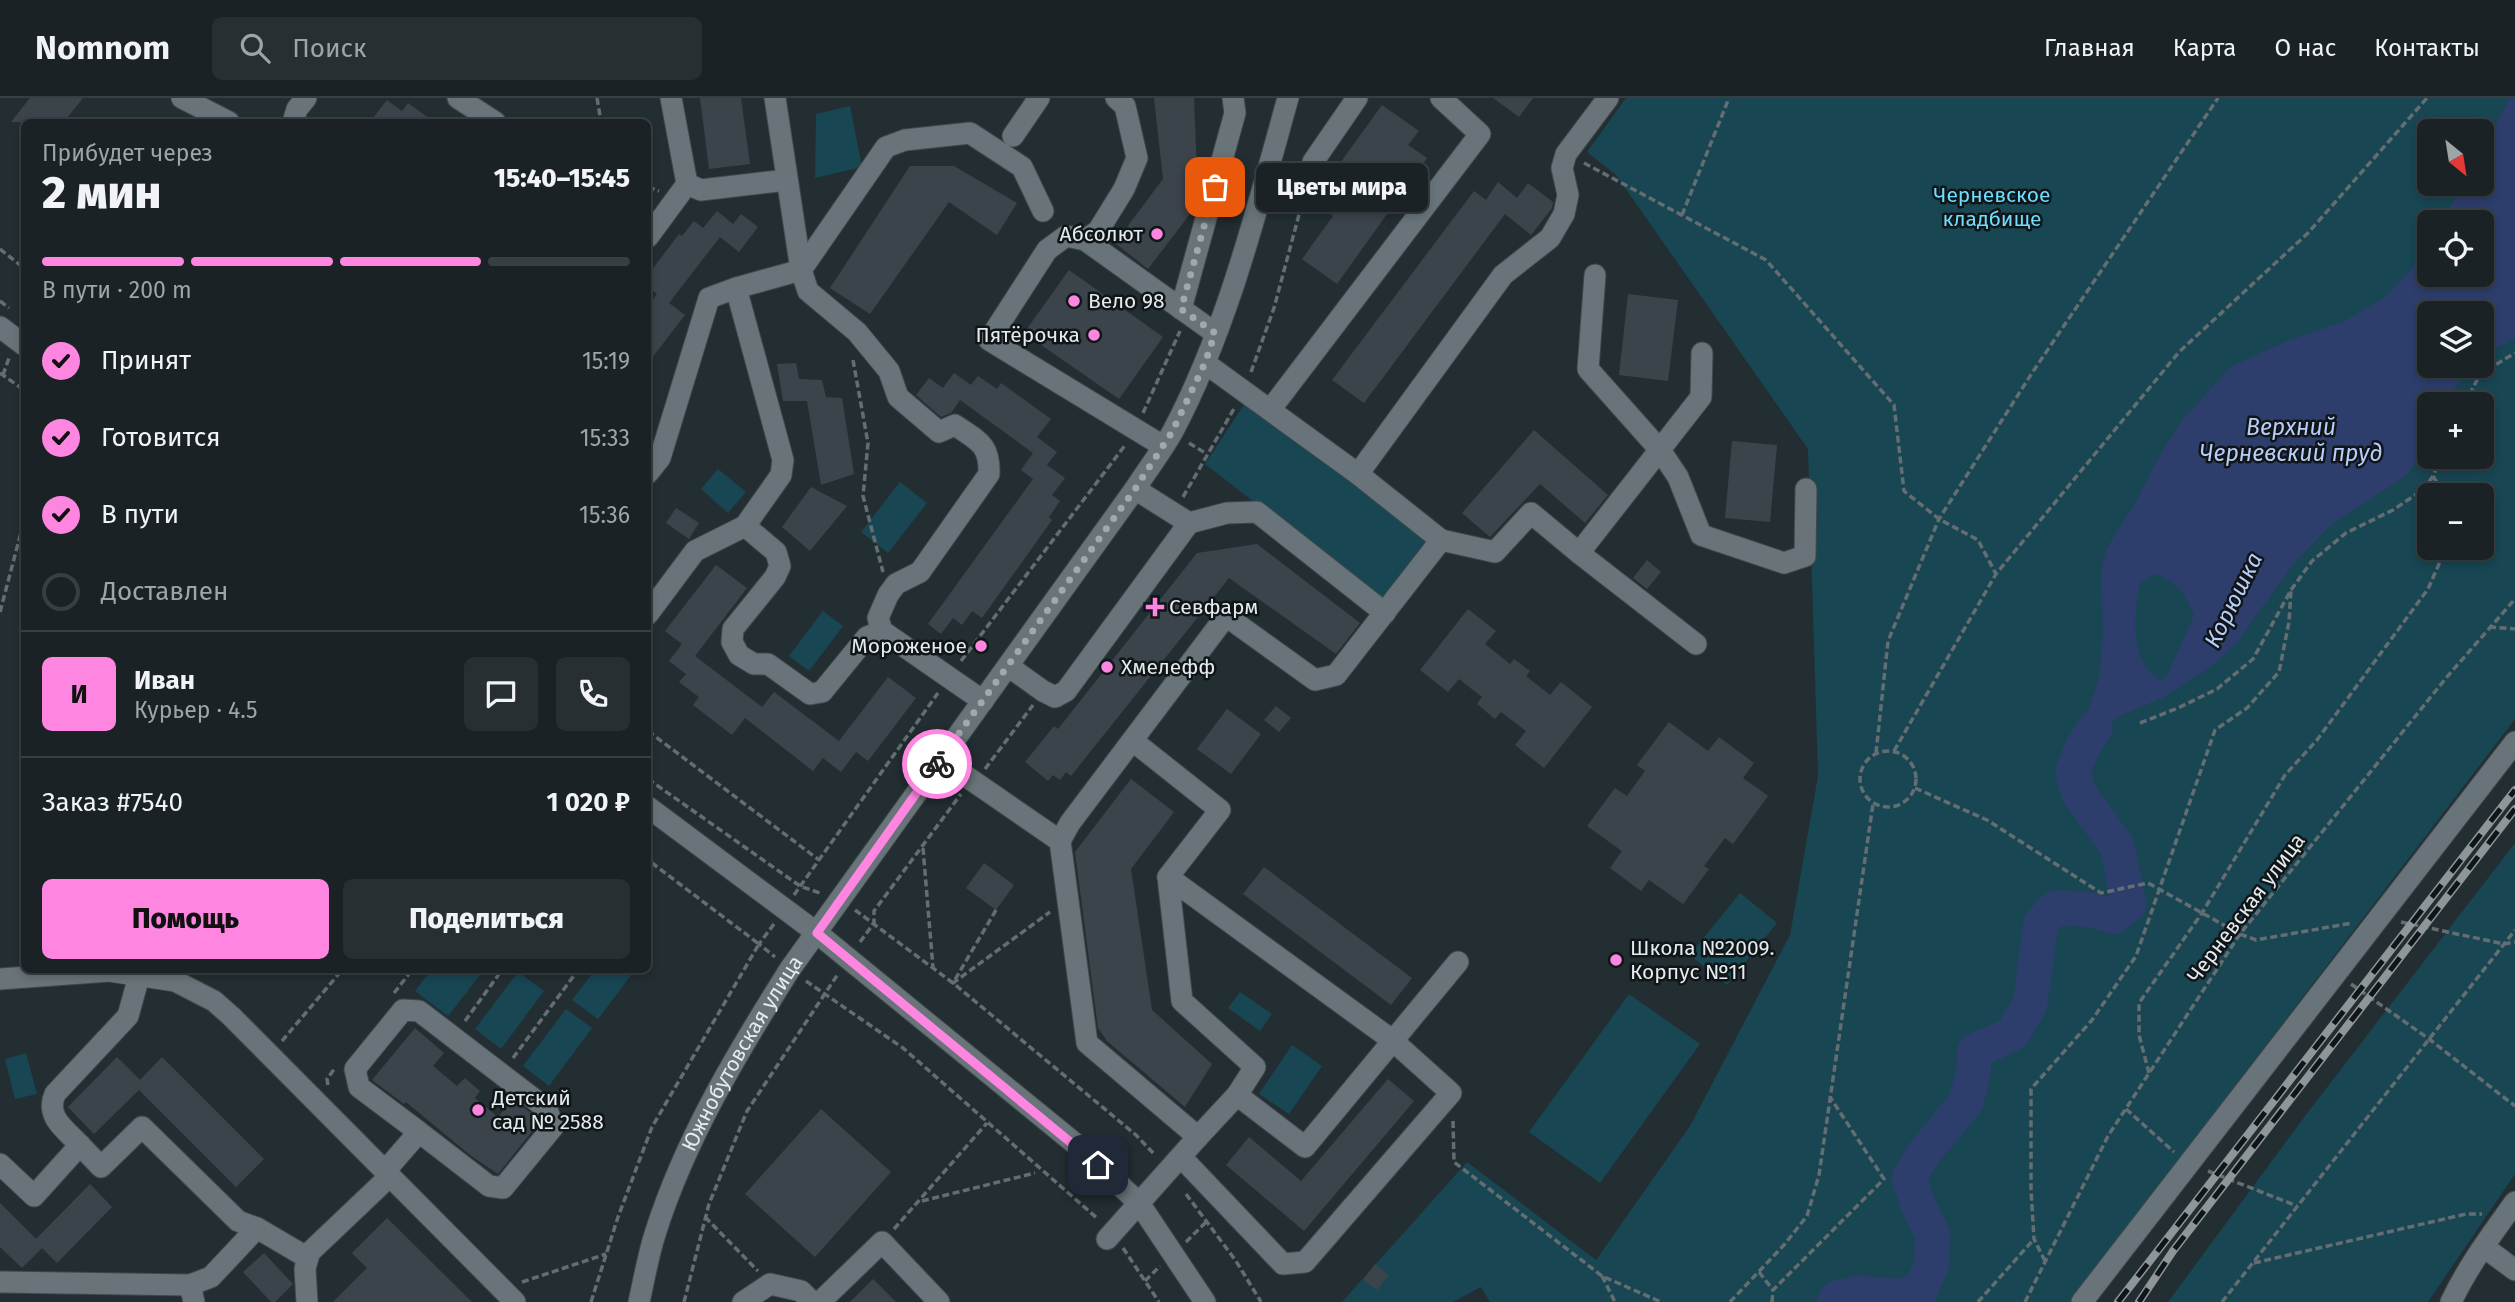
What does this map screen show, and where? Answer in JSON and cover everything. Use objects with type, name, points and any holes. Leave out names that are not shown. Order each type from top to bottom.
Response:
[{"type":"street","points":[[182,98],[223,119]]},
{"type":"street","points":[[294,119],[297,109],[306,98]]},
{"type":"street","points":[[458,98],[490,119]]},
{"type":"street","points":[[651,233],[687,184],[671,98]]},
{"type":"street","points":[[775,98],[801,270],[808,291],[857,332],[889,371],[898,397],[939,432],[956,425],[983,445],[990,457],[989,474],[920,572],[896,584],[878,618],[882,631],[983,701]]},
{"type":"street","points":[[1013,136],[1039,98]]},
{"type":"street","points":[[1085,240],[1098,231],[1118,199],[1137,158],[1125,106],[1116,98]]},
{"type":"street","points":[[1184,311],[1235,113],[1233,98]]},
{"type":"street","name":"Южнобутовская улица","points":[[639,1302],[654,1236],[690,1141],[748,1036],[840,899],[1135,489],[1172,432],[1205,363],[1253,226],[1287,98]]},
{"type":"street","points":[[1313,162],[1357,98]]},
{"type":"street","points":[[1270,410],[1480,134],[1441,98]]},
{"type":"street","points":[[1358,474],[1503,275],[1550,238],[1564,214],[1568,195],[1562,169],[1566,154],[1608,98]]},
{"type":"street","points":[[651,469],[660,457],[709,298],[801,270],[886,147],[905,140],[970,133],[1022,167],[1043,211]]},
{"type":"street","points":[[687,184],[701,190],[787,180]]},
{"type":"street","points":[[1163,446],[989,340],[1047,250],[1066,236],[1085,240],[1215,333]]},
{"type":"street","points":[[1595,275],[1588,369],[1660,450],[1678,477],[1701,535],[1784,563],[1805,556],[1806,489]]},
{"type":"street","points":[[652,600],[695,551],[745,526],[781,475],[783,460],[736,288]]},
{"type":"street","points":[[0,327],[21,343]]},
{"type":"street","points":[[1579,553],[1701,397],[1702,354]]},
{"type":"street","points":[[1205,363],[1358,474],[1441,540],[1495,552],[1531,513],[1696,644]]},
{"type":"street","points":[[1135,489],[1182,518],[1257,512],[1385,613]]},
{"type":"street","points":[[1008,666],[1055,697],[1066,691],[1182,518]]},
{"type":"street","points":[[745,526],[776,552],[780,566],[775,577],[733,629],[732,642],[739,655],[754,664],[768,664],[810,694],[822,692],[867,637],[882,631]]},
{"type":"street","points":[[1198,1137],[1087,1043],[1060,841],[1070,823],[1226,616],[1315,680],[1336,675],[1441,540]]},
{"type":"street","points":[[1110,1236],[1237,1095],[1255,1067],[1182,1001],[1168,877],[1220,810],[1133,741]]},
{"type":"street","points":[[2082,1302],[2515,742]]},
{"type":"street","points":[[941,759],[1060,841]]},
{"type":"street","points":[[651,809],[817,933],[1078,1146],[1139,1203],[1205,1302]]},
{"type":"street","points":[[1168,877],[1392,1040],[1451,1093],[1305,1262],[1283,1264],[1175,1164]]},
{"type":"street","points":[[1237,1095],[1305,1147],[1458,962]]},
{"type":"street","points":[[0,979],[82,973]]},
{"type":"street","points":[[124,973],[175,981],[214,1001],[387,1174],[515,1293]]},
{"type":"street","points":[[139,975],[128,1016],[55,1094],[51,1113],[101,1167],[142,1127],[238,1221],[257,1228],[308,1258]]},
{"type":"street","points":[[403,1010],[419,1011],[502,1074],[547,1109],[553,1127],[503,1188],[489,1186],[359,1087],[355,1069],[403,1010]]},
{"type":"street","points":[[307,1302],[305,1269],[309,1253],[387,1174],[419,1132]]},
{"type":"street","points":[[0,1164],[34,1196],[80,1145]]},
{"type":"street","points":[[2451,1302],[2483,1247],[2515,1202]]},
{"type":"street","points":[[0,1282],[192,1294],[211,1278],[257,1228]]},
{"type":"street","points":[[820,1302],[882,1242],[939,1302]]},
{"type":"street","points":[[2483,1247],[2515,1270]]},
{"type":"street","points":[[743,1302],[770,1284],[801,1291],[812,1302]]},
{"type":"path","points":[[597,98],[600,119]]},
{"type":"path","points":[[1682,215],[1729,98]]},
{"type":"path","points":[[1876,753],[1888,641],[1939,519],[2032,373],[2218,98]]},
{"type":"path","points":[[1894,751],[1996,574],[2179,352],[2308,233],[2427,98]]},
{"type":"path","points":[[1566,154],[1766,260],[1894,405],[1904,491],[1939,519],[1978,540],[1996,574]]},
{"type":"path","points":[[1182,518],[1244,392],[1274,308],[1313,162]]},
{"type":"path","points":[[0,249],[21,266]]},
{"type":"path","points":[[591,1302],[652,1127],[760,944],[949,678],[1136,429],[1184,311]]},
{"type":"path","points":[[847,323],[868,443],[863,496],[888,595]]},
{"type":"path","points":[[2471,392],[2480,374],[2515,353]]},
{"type":"path","points":[[0,373],[21,388]]},
{"type":"path","points":[[2140,723],[2217,689],[2253,659],[2291,590],[2312,561],[2346,533],[2393,510],[2424,489],[2436,469]]},
{"type":"path","points":[[2433,476],[2437,483]]},
{"type":"path","points":[[0,612],[21,532]]},
{"type":"path","points":[[2149,1073],[2139,1035],[2139,1003],[2202,914],[2284,775],[2317,740],[2428,589],[2441,560]]},
{"type":"path","points":[[2045,1261],[2034,1239],[2031,1089],[2092,1020],[2136,956],[2216,730],[2248,708],[2279,672],[2289,622],[2291,590]]},
{"type":"path","name":"Черневская улица","points":[[2025,1302],[2108,1136],[2240,934],[2445,678],[2515,599]]},
{"type":"path","points":[[2489,627],[2515,629]]},
{"type":"path","points":[[684,1302],[705,1217],[747,1111],[874,923],[874,911],[962,793],[975,783],[1043,691]]},
{"type":"path","points":[[651,733],[819,860]]},
{"type":"path","points":[[1894,751],[1910,761],[1916,778],[1915,788],[1906,801],[1883,808],[1866,798],[1859,782],[1863,765],[1876,753],[1894,751]]},
{"type":"path","points":[[651,781],[800,886],[840,899],[874,923],[953,983],[1136,1135],[1175,1164],[1261,1302]]},
{"type":"path","points":[[1915,788],[1987,820],[2101,893],[2148,883],[2240,934]]},
{"type":"path","points":[[1730,1302],[1807,1216],[1819,1175],[1874,804]]},
{"type":"path","points":[[923,846],[933,968]]},
{"type":"path","points":[[651,862],[760,944]]},
{"type":"path","points":[[953,983],[1068,899]]},
{"type":"path","points":[[953,983],[996,910]]},
{"type":"path","points":[[2222,1302],[2515,930]]},
{"type":"path","points":[[278,1045],[339,973]]},
{"type":"path","points":[[453,1037],[500,973]]},
{"type":"path","points":[[502,1074],[576,973]]},
{"type":"path","points":[[2335,973],[2515,1106]]},
{"type":"path","points":[[825,995],[903,1048],[1110,1236],[1159,1302]]},
{"type":"path","points":[[1451,1093],[1454,1162],[1602,1276],[1661,1302]]},
{"type":"path","points":[[1772,1302],[1773,1290],[1884,1179],[1830,1097]]},
{"type":"path","points":[[882,1242],[987,1123]]},
{"type":"path","points":[[920,1202],[1035,1173]]},
{"type":"path","points":[[2252,1263],[2466,1214],[2481,1214],[2498,1226]]},
{"type":"path","points":[[705,1217],[770,1284]]},
{"type":"path","points":[[1978,1302],[2034,1239]]},
{"type":"path","points":[[515,1293],[606,1254]]},
{"type":"path","points":[[1758,1272],[1773,1290]]},
{"type":"path","points":[[1602,1276],[1615,1302]]},
{"type":"green space","name":"Черневское кладбище","points":[[1626,98],[2515,98],[2515,719],[2070,1302],[1490,1302],[1481,1287],[1453,1302],[1342,1302],[1467,1162],[1596,1260],[1690,1126],[1790,935],[1818,776],[1808,449],[1616,175],[1587,152]]},
{"type":"green space","points":[[850,106],[862,167],[815,178],[816,114]]},
{"type":"green space","points":[[1245,403],[1428,539],[1381,600],[1205,464]]},
{"type":"green space","points":[[718,469],[746,492],[728,513],[701,489]]},
{"type":"green space","points":[[900,482],[927,503],[888,553],[861,532]]},
{"type":"green space","points":[[823,611],[843,626],[809,671],[789,656]]},
{"type":"green space","points":[[2515,843],[2515,1174],[2428,1302],[2168,1302],[2305,1116]]},
{"type":"green space","points":[[1740,893],[1777,923],[1727,985],[1690,955]]},
{"type":"green space","points":[[429,973],[482,973],[448,1016],[415,991]]},
{"type":"green space","points":[[517,973],[544,991],[501,1049],[475,1029]]},
{"type":"green space","points":[[593,973],[633,973],[598,1019],[572,1000]]},
{"type":"green space","points":[[1240,992],[1272,1014],[1260,1031],[1228,1008]]},
{"type":"green space","points":[[1629,994],[1700,1044],[1600,1183],[1529,1132]]},
{"type":"green space","points":[[566,1009],[592,1028],[549,1086],[523,1066]]},
{"type":"green space","points":[[1292,1045],[1322,1066],[1289,1114],[1259,1094]]},
{"type":"green space","points":[[26,1053],[37,1094],[15,1099],[5,1059]]},
{"type":"water","name":"Верхний Черневский пруд","points":[[2510,98],[2515,98],[2515,338],[2494,349],[2494,301],[2417,301],[2417,378],[2462,378],[2453,392],[2417,392],[2417,461],[2407,475],[2333,523],[2293,564],[2236,644],[2214,664],[2162,698],[2122,715],[2095,736],[2078,768],[2073,771],[2068,767],[2099,679],[2103,629],[2101,573],[2106,549],[2183,419],[2232,366],[2287,341],[2345,321],[2385,297],[2417,264],[2417,287],[2494,287],[2494,210],[2449,210],[2456,196],[2494,196],[2494,128]],"holes":[[[2153,574],[2167,579],[2178,588],[2194,615],[2166,678],[2159,680],[2145,666],[2140,655],[2135,624],[2140,583]]]},
{"type":"building","points":[[30,98],[83,98],[66,119],[21,119],[21,122],[11,122]]},
{"type":"building","points":[[700,98],[741,98],[750,164],[709,169]]},
{"type":"building","points":[[1154,98],[1194,98],[1198,200],[1148,269],[1115,243],[1163,179]]},
{"type":"building","points":[[1493,98],[1533,98],[1519,117]]},
{"type":"building","points":[[387,100],[402,111],[408,103],[430,119],[372,119]]},
{"type":"building","points":[[1382,105],[1419,131],[1408,145],[1427,158],[1337,284],[1302,259],[1333,216],[1312,202]]},
{"type":"building","points":[[910,166],[954,166],[1017,203],[997,235],[949,202],[870,314],[830,288]]},
{"type":"building","points":[[1498,182],[1517,198],[1528,183],[1553,202],[1552,208],[1531,235],[1505,214],[1364,403],[1332,380],[1474,191],[1486,200]]},
{"type":"building","points":[[717,211],[733,224],[741,214],[758,227],[739,252],[720,237],[669,303],[685,315],[651,359],[651,302],[657,294],[651,289],[651,271],[679,234],[682,236],[694,221],[703,228]]},
{"type":"building","name":"Пятёрочка","points":[[1069,270],[1163,337],[1119,399],[1024,333]]},
{"type":"building","points":[[1628,294],[1678,300],[1668,381],[1619,375]]},
{"type":"building","points":[[796,363],[799,379],[822,380],[826,397],[842,398],[854,474],[821,485],[807,401],[783,401],[777,364]]},
{"type":"building","points":[[954,373],[971,385],[978,376],[997,389],[1001,383],[1051,419],[1037,437],[1057,452],[1047,465],[1065,478],[1052,495],[1060,501],[1049,517],[1052,520],[982,618],[972,611],[962,625],[953,618],[941,634],[928,624],[1033,479],[1021,470],[1033,453],[960,400],[951,413],[941,417],[916,395],[929,378],[943,388]]},
{"type":"building","points":[[1534,430],[1608,495],[1585,523],[1540,484],[1490,537],[1462,513]]},
{"type":"building","points":[[1732,441],[1777,445],[1770,522],[1725,518]]},
{"type":"building","points":[[811,487],[847,506],[810,551],[782,527]]},
{"type":"building","points":[[676,508],[699,523],[689,539],[666,523]]},
{"type":"building","points":[[1257,544],[1360,623],[1336,654],[1229,578],[1071,776],[1066,772],[1060,780],[1053,775],[1048,781],[1025,762],[1054,726],[1058,729],[1197,553]]},
{"type":"building","points":[[1647,560],[1661,572],[1647,589],[1633,578]]},
{"type":"building","points":[[716,565],[747,588],[695,656],[762,707],[774,692],[839,741],[888,677],[916,698],[868,761],[856,752],[841,772],[823,758],[813,771],[745,718],[732,735],[693,705],[699,697],[679,682],[686,674],[669,661],[682,644],[665,631]]},
{"type":"building","points":[[1468,609],[1496,631],[1485,644],[1510,664],[1514,659],[1530,671],[1526,676],[1550,695],[1561,682],[1592,707],[1544,768],[1515,745],[1526,731],[1501,712],[1495,719],[1477,704],[1482,697],[1459,679],[1448,692],[1420,670]]},
{"type":"building","points":[[1276,706],[1291,718],[1279,732],[1264,720]]},
{"type":"building","points":[[1227,709],[1261,734],[1231,774],[1197,749]]},
{"type":"building","points":[[1669,722],[1708,751],[1719,737],[1754,763],[1743,778],[1768,796],[1733,844],[1725,838],[1704,866],[1709,869],[1683,904],[1649,880],[1641,891],[1610,868],[1622,851],[1587,826],[1615,788],[1627,796],[1645,771],[1637,765]]},
{"type":"building","points":[[1131,779],[1174,812],[1131,869],[1152,1010],[1212,1064],[1185,1107],[1107,1041],[1098,1028],[1075,852]]},
{"type":"building","points":[[984,863],[1014,885],[996,910],[966,888]]},
{"type":"building","points":[[1264,867],[1412,978],[1391,1005],[1243,894]]},
{"type":"building","points":[[415,1028],[444,1053],[433,1066],[457,1086],[465,1078],[480,1091],[475,1098],[498,1117],[512,1099],[536,1117],[538,1124],[498,1174],[470,1155],[406,1102],[404,1104],[372,1080]]},
{"type":"building","points":[[117,1057],[140,1080],[162,1057],[264,1159],[236,1187],[139,1090],[94,1134],[68,1107]]},
{"type":"building","points":[[1388,1079],[1414,1101],[1304,1231],[1226,1165],[1249,1137],[1301,1181]]},
{"type":"building","points":[[821,1109],[891,1172],[815,1257],[745,1194]]},
{"type":"building","points":[[90,1184],[112,1207],[57,1263],[42,1248],[22,1268],[0,1247],[0,1203],[36,1239]]},
{"type":"building","points":[[387,1218],[472,1302],[333,1302],[367,1268],[352,1253]]},
{"type":"building","points":[[264,1253],[293,1284],[275,1302],[271,1302],[243,1272]]},
{"type":"building","points":[[1375,1264],[1389,1275],[1377,1290],[1363,1280]]},
{"type":"building","points":[[873,1279],[896,1302],[850,1302]]},
{"type":"waterway","name":"Корюшка","points":[[1835,1302],[1837,1298],[1858,1293],[1900,1296],[1921,1290],[1931,1266],[1933,1235],[1918,1205],[1909,1178],[1924,1153],[1966,1102],[1975,1051],[2012,1034],[2030,1004],[2041,923],[2055,908],[2085,909],[2114,916],[2129,904],[2117,846],[2078,792],[2073,771],[2082,748],[2095,728]]},
{"type":"railway","points":[[2118,1302],[2515,790]]},
{"type":"railway","points":[[2139,1302],[2173,1251],[2515,809]]},
{"type":"way so far","points":[[937,764],[1135,489],[1172,432],[1205,363],[1215,333],[1181,309],[1215,187]]},
{"type":"place","name":"Цветы мира","points":[[1215,187]]},
{"type":"place","name":"Абсолют","points":[[1157,234]]},
{"type":"place","name":"Вело 98","points":[[1074,301]]},
{"type":"place","name":"Пятёрочка","points":[[1094,335]]},
{"type":"place","name":"Севфарм","points":[[1155,607]]},
{"type":"place","name":"Мороженое","points":[[981,646]]},
{"type":"place","name":"Хмелефф","points":[[1107,667]]},
{"type":"place","name":"Школа №2009. Корпус №11","points":[[1616,960]]},
{"type":"place","name":"Детский сад № 2588","points":[[478,1110]]},
{"type":"route","points":[[937,764],[817,933],[1098,1165]]}]
